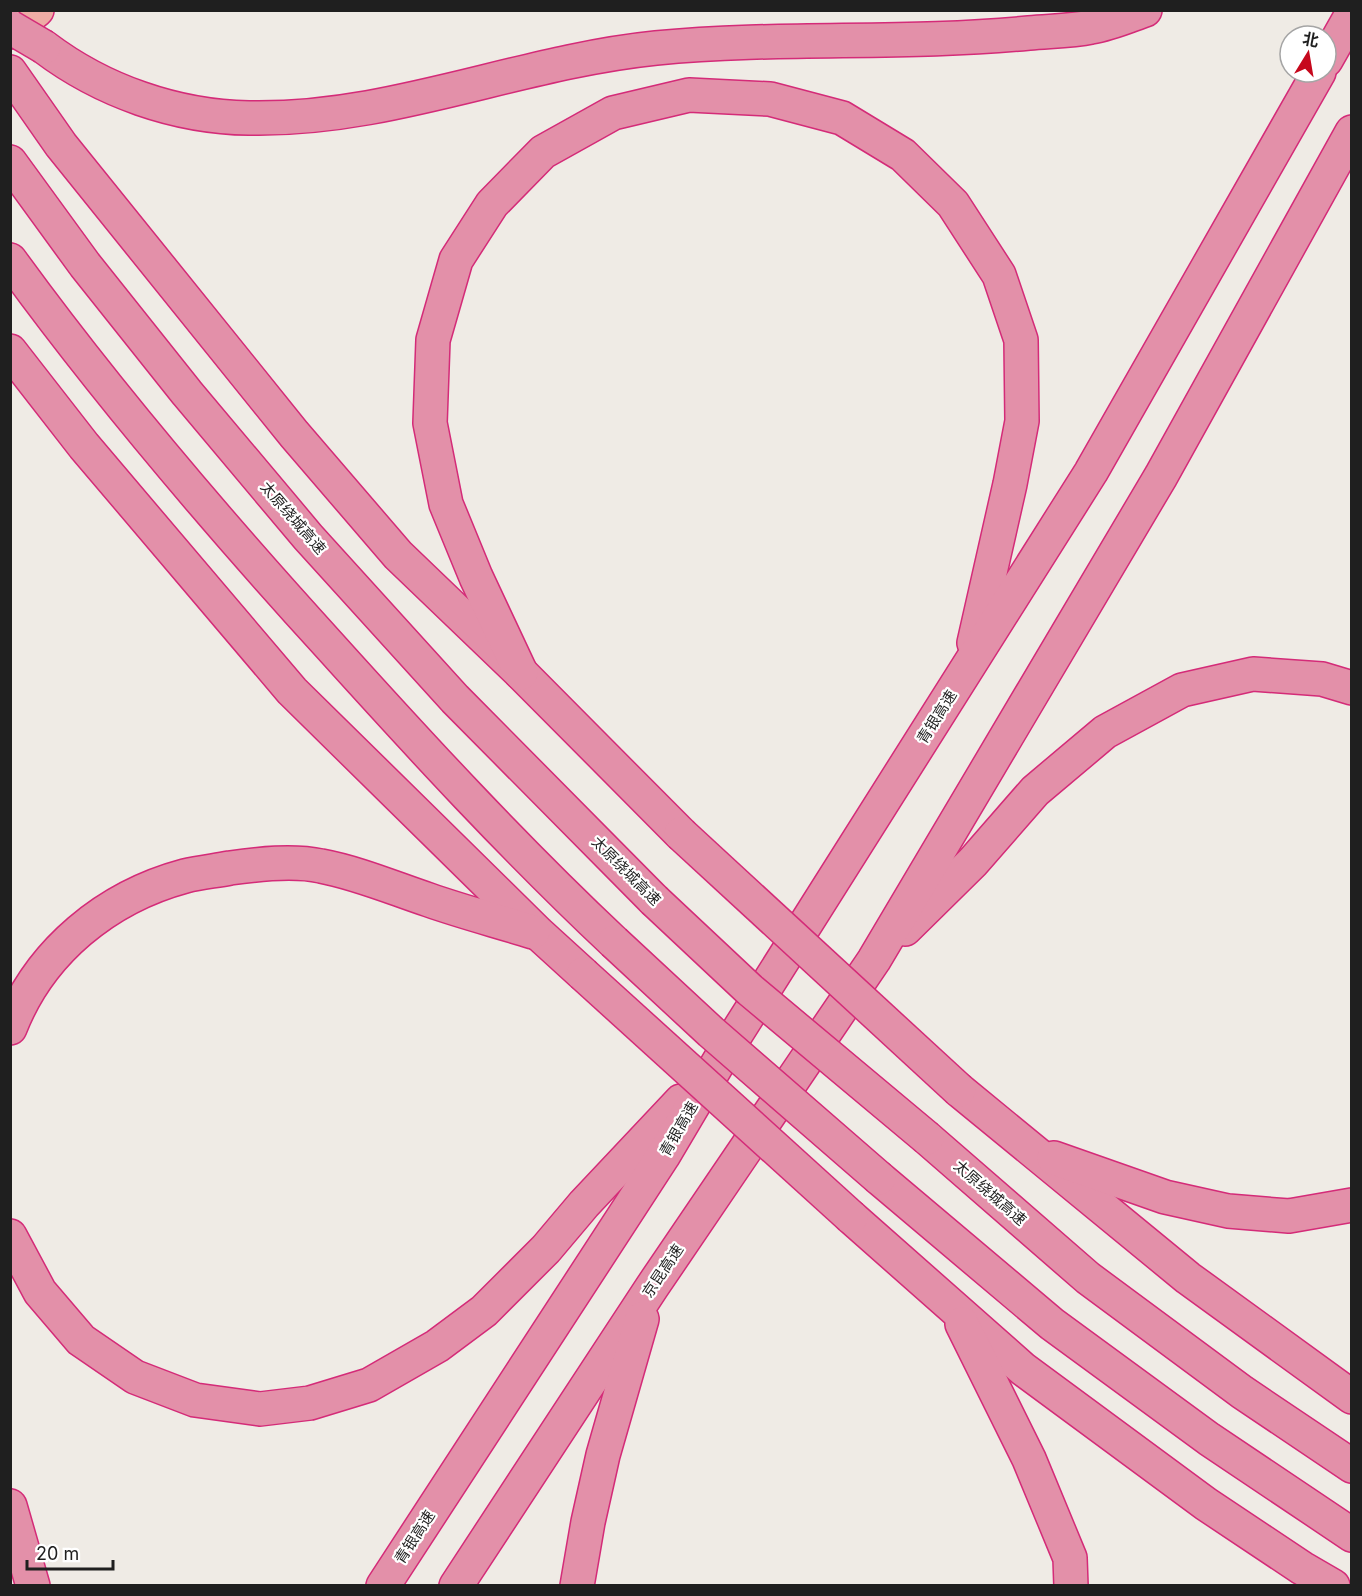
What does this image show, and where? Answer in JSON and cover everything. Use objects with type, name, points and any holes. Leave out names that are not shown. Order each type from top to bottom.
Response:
[{"type":"highway","points":[[10,32],[37,10]]},
{"type":"highway","points":[[10,27],[44,47],[67,65],[125,94],[184,110],[246,118],[308,117],[364,110],[581,59],[654,48],[803,40],[992,37],[1093,27],[1146,10]]},
{"type":"highway","points":[[1338,39],[1352,14]]},
{"type":"highway","points":[[11,73],[62,145],[294,434],[398,555],[521,673],[681,834],[959,1089],[1188,1278],[1352,1397]]},
{"type":"highway","name":"青银高速","points":[[382,1586],[663,1156],[721,1058],[1091,472],[1312,84]]},
{"type":"highway","points":[[521,673],[476,577],[447,504],[430,423],[433,340],[456,260],[492,204],[543,152],[613,113],[689,95],[770,99],[842,118],[903,155],[953,204],[999,274],[1021,340],[1022,421],[968,668]]},
{"type":"highway","points":[[873,960],[1161,476],[1352,132]]},
{"type":"highway","name":"太原绕城高速","points":[[10,162],[85,265],[187,393],[308,537],[455,699],[654,900],[750,990],[927,1138],[1088,1278],[1242,1392],[1352,1466]]},
{"type":"highway","points":[[10,260],[142,430],[265,574],[428,754],[554,885],[711,1032],[879,1178],[1052,1323],[1209,1439],[1352,1535]]},
{"type":"highway","points":[[10,351],[84,446],[292,691],[538,933],[1023,1369],[1206,1504],[1333,1586]]},
{"type":"highway","points":[[873,960],[973,862],[1035,791],[1105,732],[1182,690],[1253,674],[1322,679],[1352,688]]},
{"type":"highway","points":[[10,1028],[46,963],[85,924],[133,895],[186,876],[260,864],[319,865],[371,879],[429,900],[538,933]]},
{"type":"highway","name":"京昆高速","points":[[456,1586],[652,1287],[873,960]]},
{"type":"highway","points":[[10,1236],[40,1292],[81,1340],[135,1377],[195,1400],[260,1409],[310,1403],[369,1385],[437,1346],[484,1311],[546,1249],[584,1204],[721,1058]]},
{"type":"highway","points":[[1033,1150],[1165,1197],[1228,1211],[1289,1216],[1352,1205]]},
{"type":"highway","points":[[577,1586],[603,1455],[652,1287]]},
{"type":"highway","points":[[954,1309],[1034,1470],[1070,1558],[1071,1586]]},
{"type":"highway","points":[[10,1506],[33,1586]]}]
